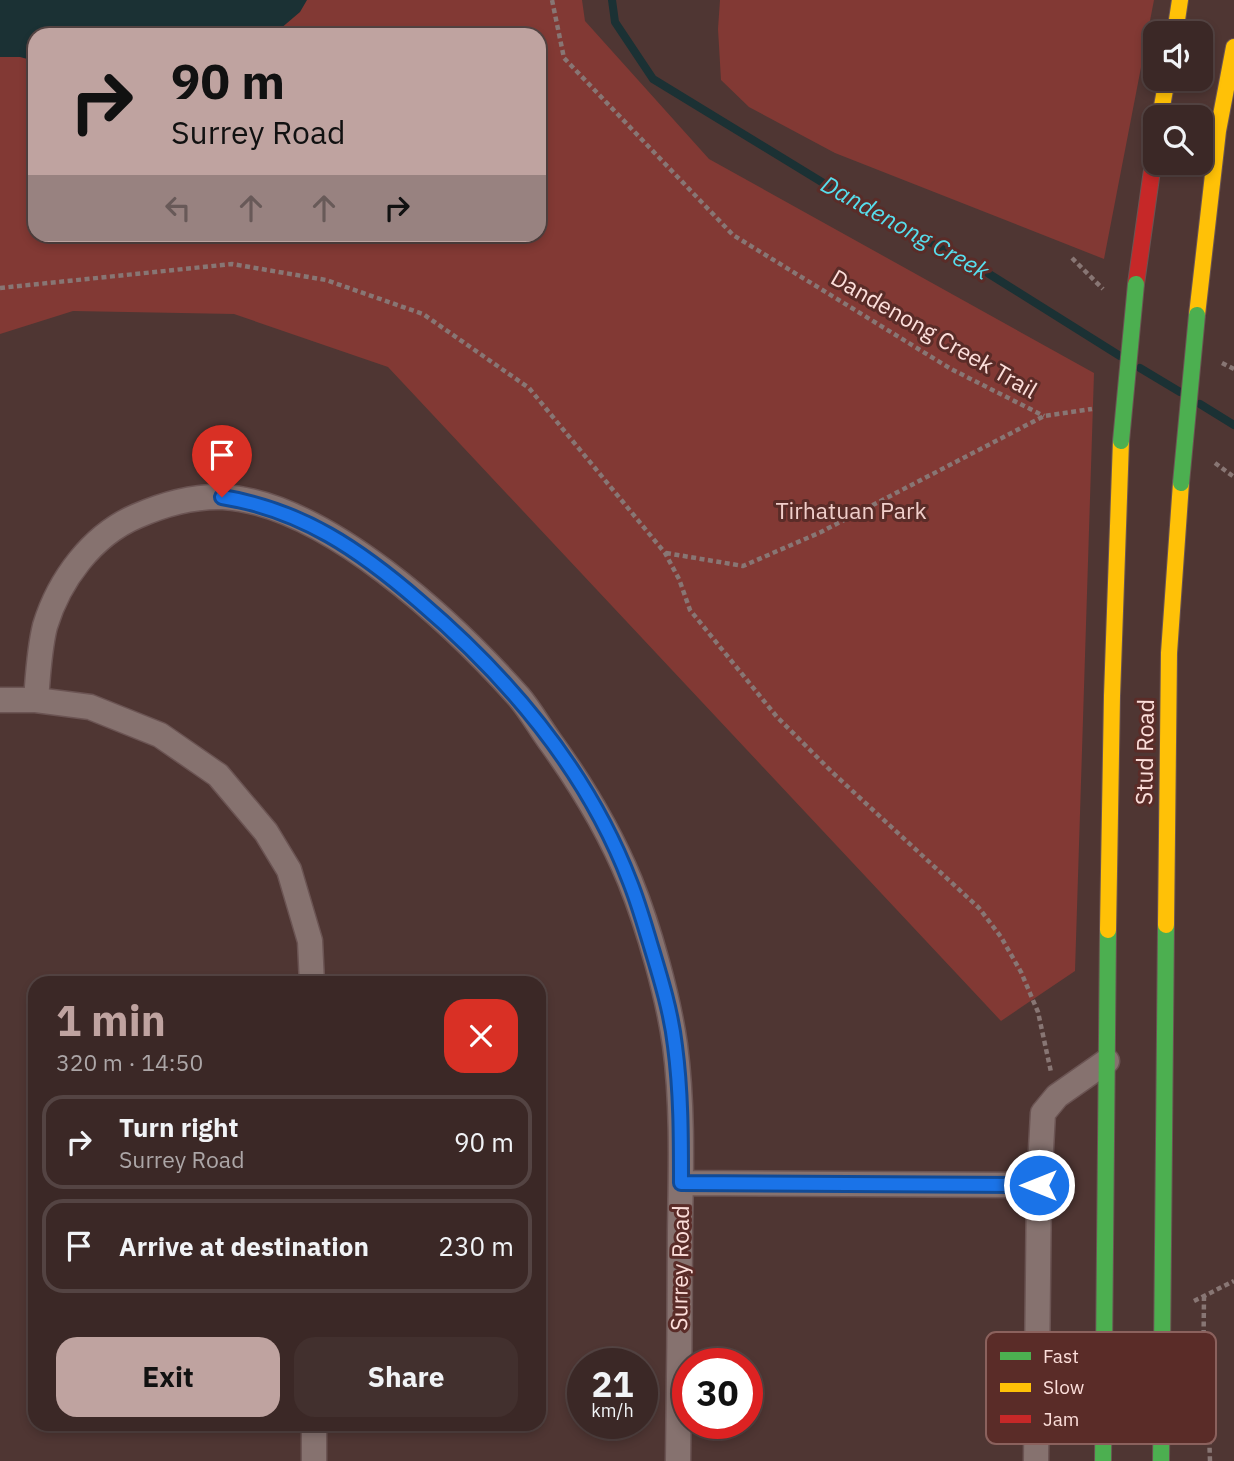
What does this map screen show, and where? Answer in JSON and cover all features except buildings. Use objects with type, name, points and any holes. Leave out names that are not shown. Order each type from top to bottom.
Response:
[{"type":"highway","points":[[1177,21],[1180,0]]},
{"type":"highway","name":"Stud Road","points":[[1163,1332],[1169,653],[1197,315],[1218,131],[1234,47]]},
{"type":"highway","name":"Stud Road","points":[[1104,1332],[1112,651],[1121,441],[1136,284],[1151,175]]},
{"type":"street","name":"Surrey Road","points":[[36,700],[45,626],[68,576],[87,552],[125,521],[158,507],[181,500],[222,497],[270,507],[302,520],[347,545],[394,580],[456,633],[520,699],[581,785],[625,871],[659,971],[675,1045],[681,1183],[678,1461]]},
{"type":"street","points":[[0,700],[36,700],[90,707],[160,735],[218,775],[266,832],[289,870],[310,941],[312,976]]},
{"type":"street","points":[[1038,1332],[1039,1185],[1043,1113],[1057,1096],[1107,1061]]},
{"type":"street","points":[[681,1183],[1039,1185]]},
{"type":"street","points":[[314,1431],[314,1461]]},
{"type":"path","name":"Dandenong Creek Trail","points":[[552,0],[564,58],[733,235],[951,369],[1044,416],[821,532],[743,566],[665,553]]},
{"type":"path","points":[[0,288],[232,264],[326,280],[423,314],[529,388],[665,553],[679,579],[690,610],[777,717],[833,773],[979,908],[1001,937],[1021,972],[1038,1012],[1057,1096]]},
{"type":"path","points":[[1163,1317],[1234,1281]]},
{"type":"path","points":[[1204,1296],[1204,1332]]},
{"type":"green space","name":"Tirhatuan Park","points":[[0,0],[582,0],[585,21],[709,159],[1094,373],[1075,971],[1001,1021],[388,367],[234,314],[73,311],[0,334]]},
{"type":"green space","points":[[720,0],[1154,0],[1150,21],[1143,21],[1143,57],[1104,259],[835,153],[749,107],[721,80],[718,29]]},
{"type":"water","points":[[0,0],[307,0],[300,12],[281,28],[28,28],[28,59],[0,57]]},
{"type":"waterway","name":"Dandenong Creek","points":[[612,0],[615,22],[653,79],[861,206],[986,272],[1120,356]]},
{"type":"waterway","name":"Dandenong Creek","points":[[1140,368],[1180,392]]},
{"type":"waterway","name":"Dandenong Creek","points":[[1200,404],[1234,425]]},
{"type":"traffic: fast","points":[[1121,441],[1136,284]]},
{"type":"traffic: fast","points":[[1181,483],[1197,315]]},
{"type":"traffic: fast","points":[[1162,1332],[1166,925]]},
{"type":"traffic: fast","points":[[1104,1332],[1108,930]]},
{"type":"traffic: fast","points":[[1103,1444],[1103,1461]]},
{"type":"traffic: fast","points":[[1161,1444],[1161,1461]]},
{"type":"traffic: slow","points":[[1177,21],[1180,0]]},
{"type":"traffic: slow","points":[[1197,315],[1218,131],[1234,47]]},
{"type":"traffic: slow","points":[[1162,105],[1165,91]]},
{"type":"traffic: slow","points":[[1108,930],[1112,696],[1121,441]]},
{"type":"traffic: slow","points":[[1166,925],[1169,653],[1181,483]]},
{"type":"traffic: jam","points":[[1136,284],[1151,175]]},
{"type":"route","points":[[222,497],[270,507],[302,520],[347,545],[394,580],[456,633],[520,699],[581,785],[630,882],[659,971],[675,1045],[681,1183],[1039,1185]]}]
